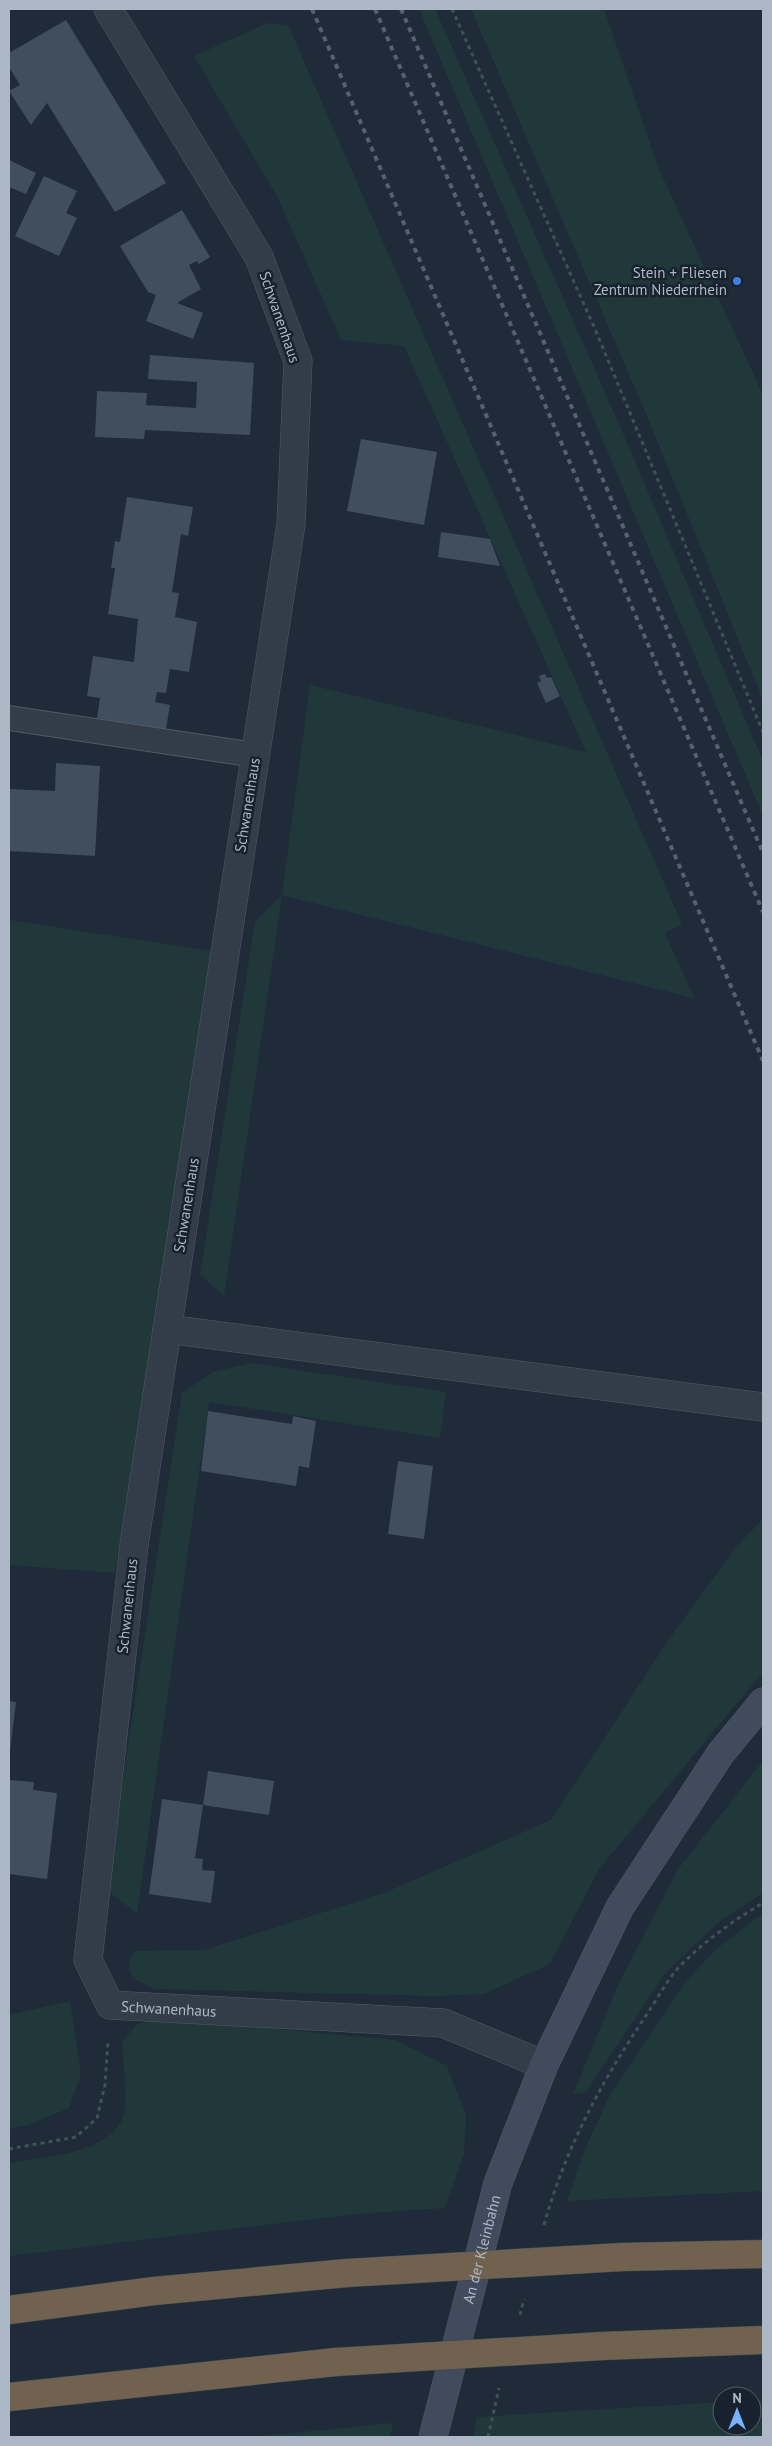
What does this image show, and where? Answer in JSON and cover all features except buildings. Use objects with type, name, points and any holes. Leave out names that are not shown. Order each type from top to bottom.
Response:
[{"type":"highway","points":[[9,2310],[154,2291],[347,2273],[622,2257],[763,2254]]},
{"type":"highway","points":[[9,2397],[336,2362],[602,2346],[763,2340]]},
{"type":"main road","name":"An der Kleinbahn","points":[[433,2437],[498,2183],[544,2065],[620,1907],[721,1753],[763,1702]]},
{"type":"street","name":"Schwanenhaus","points":[[108,9],[259,257],[298,361],[290,524],[134,1545],[88,1960],[110,2005],[443,2023],[544,2065]]},
{"type":"street","points":[[167,1329],[763,1406]]},
{"type":"lane","points":[[9,718],[255,755]]},
{"type":"path","points":[[452,9],[595,329],[763,732]]},
{"type":"path","points":[[544,2227],[552,2199],[583,2119],[636,2030],[680,1966],[732,1922],[763,1903]]},
{"type":"path","points":[[9,2149],[76,2137],[97,2118],[105,2084],[110,2005]]},
{"type":"path","points":[[518,2320],[526,2292]]},
{"type":"path","points":[[488,2437],[500,2386]]},
{"type":"green space","points":[[419,9],[435,9],[622,431],[763,761],[763,816]]},
{"type":"green space","points":[[471,9],[604,9],[658,167],[763,395],[763,700],[647,416]]},
{"type":"green space","points":[[268,23],[288,25],[682,924],[665,933],[694,998],[282,895],[310,685],[586,752],[404,346],[341,340],[278,198],[194,56]]},
{"type":"green space","points":[[282,895],[224,1296],[200,1275],[255,922]]},
{"type":"green space","points":[[9,920],[212,951],[115,1573],[9,1565]]},
{"type":"green space","points":[[251,1363],[446,1392],[440,1438],[209,1402],[137,1913],[106,1890],[182,1393],[213,1372]]},
{"type":"green space","points":[[763,1519],[763,1672],[599,1869],[550,1964],[484,1994],[435,1996],[155,1989],[133,1978],[129,1968],[131,1956],[137,1951],[204,1950],[384,1893],[551,1820],[667,1642],[736,1547]]},
{"type":"green space","points":[[763,1761],[763,1893],[719,1922],[666,1972],[586,2092],[573,2094],[618,1985],[678,1869]]},
{"type":"green space","points":[[763,1913],[763,2191],[567,2201],[585,2149],[610,2095],[683,1985],[715,1950]]},
{"type":"green space","points":[[70,2001],[81,2074],[69,2108],[28,2125],[9,2129],[9,2015]]},
{"type":"green space","points":[[160,2018],[395,2040],[447,2066],[466,2116],[464,2154],[445,2208],[355,2214],[9,2256],[9,2163],[70,2153],[86,2148],[112,2133],[121,2122],[125,2106],[122,2042],[137,2024]]},
{"type":"green space","points":[[763,2400],[763,2437],[473,2437],[477,2417],[712,2403],[712,2436],[762,2436]]},
{"type":"green space","points":[[393,2423],[390,2437],[251,2437]]},
{"type":"railway","points":[[312,9],[763,1061]]},
{"type":"railway","points":[[375,9],[763,912]]},
{"type":"railway","points":[[401,9],[763,853]]},
{"type":"place","name":"Stein + Fliesen Zentrum Niederrhein","points":[[737,281]]}]
